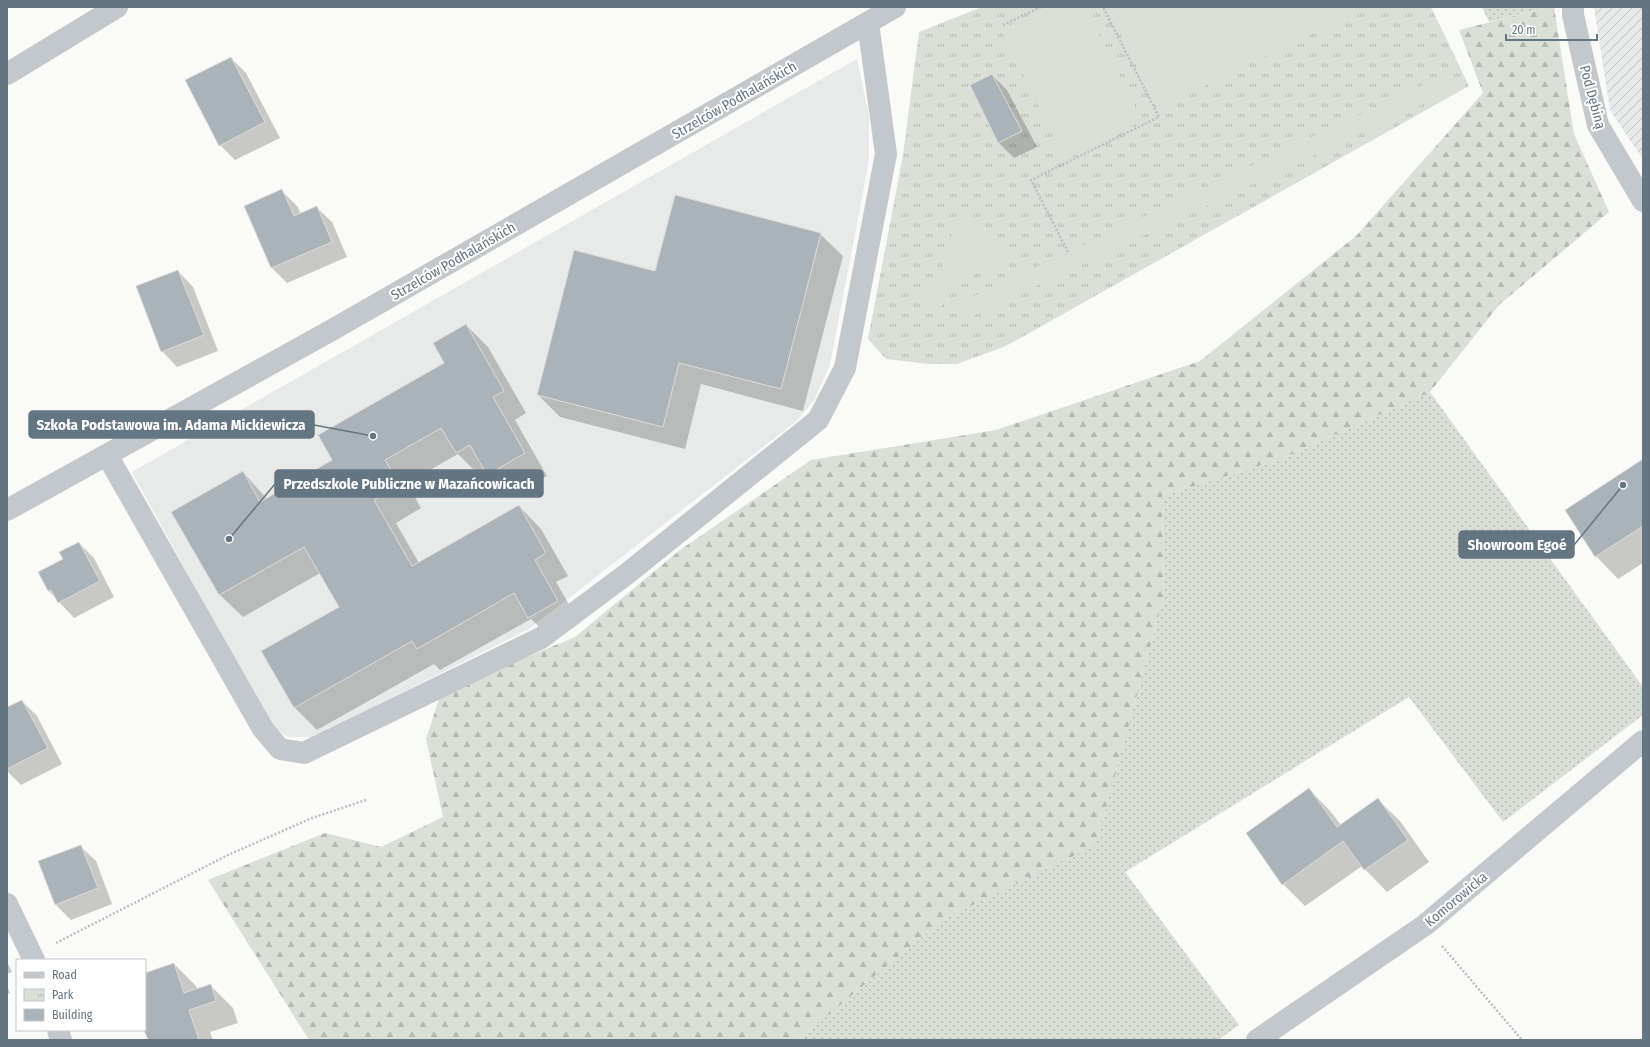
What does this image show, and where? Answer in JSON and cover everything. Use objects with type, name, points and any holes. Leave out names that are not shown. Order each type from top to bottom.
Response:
[{"type":"street","points":[[7,74],[117,7]]},
{"type":"street","name":"Strzelców Podhalańskich","points":[[7,510],[332,330],[895,7]]},
{"type":"street","name":"Pod Dębiną","points":[[1573,7],[1573,15],[1598,125],[1643,200]]},
{"type":"street","points":[[107,455],[263,729],[280,749],[304,753],[541,638],[628,573],[818,420],[845,368],[886,154],[868,23]]},
{"type":"street","name":"Komorowicka","points":[[1257,1040],[1425,926],[1643,741]]},
{"type":"street","points":[[7,904],[33,958]]},
{"type":"path","points":[[1003,25],[1041,7]]},
{"type":"path","points":[[1068,252],[1031,180],[1159,117],[1102,7]]},
{"type":"path","points":[[33,958],[228,855],[312,818],[366,800]]},
{"type":"path","points":[[1425,926],[1522,1040]]},
{"type":"shaded area","points":[[1594,7],[1643,7],[1643,160],[1610,110]]},
{"type":"shaded area","points":[[857,59],[869,116],[869,158],[830,364],[814,401],[794,423],[529,629],[314,737],[288,737],[270,724],[132,472]]},
{"type":"green space","points":[[982,7],[1431,7],[1469,86],[1006,346],[957,364],[928,364],[886,359],[868,339],[903,155],[919,32]]},
{"type":"green space","points":[[1048,7],[1085,7],[1142,121],[1065,160],[1001,30]]},
{"type":"green space","points":[[1107,7],[1367,7],[1158,109]]},
{"type":"green space","points":[[1482,7],[1549,7],[1489,22]]},
{"type":"green space","points":[[1554,7],[1574,134],[1609,212],[1499,305],[1430,392],[1281,459],[1162,496],[1164,596],[1096,845],[942,920],[798,1040],[309,1040],[208,880],[325,833],[381,847],[443,817],[426,739],[441,693],[575,637],[680,550],[811,460],[996,430],[1200,361],[1356,236],[1483,93],[1459,30]]},
{"type":"green space","points":[[1446,74],[1453,90],[960,322],[953,306]]},
{"type":"green space","points":[[958,216],[974,223],[987,232],[998,244],[1007,259],[946,288],[946,299],[942,305],[937,308],[930,309],[920,302],[918,295],[920,288],[927,282],[937,281]]},
{"type":"green space","points":[[1430,392],[1643,687],[1643,715],[1503,822],[1409,697],[1125,872],[1239,1025],[1218,1040],[798,1040],[942,920],[1096,844],[1164,596],[1162,496],[1281,459]]},
{"type":"building","points":[[231,57],[265,122],[219,146],[185,80]]},
{"type":"building","points":[[992,74],[1022,131],[998,143],[970,85]]},
{"type":"building","points":[[282,189],[294,216],[317,206],[332,242],[271,268],[244,206]]},
{"type":"building","points":[[675,195],[821,233],[781,389],[679,363],[663,427],[537,395],[574,250],[655,271]]},
{"type":"building","points":[[178,270],[204,335],[161,352],[136,286]]},
{"type":"building","points":[[466,324],[504,391],[493,397],[525,453],[487,475],[470,445],[456,453],[441,428],[385,460],[400,485],[374,500],[412,566],[519,505],[546,553],[535,560],[558,601],[528,618],[514,593],[417,649],[412,641],[294,708],[261,651],[339,607],[304,547],[219,595],[171,512],[243,471],[260,502],[332,460],[318,435],[444,363],[433,343]]},
{"type":"building","points":[[1643,459],[1643,526],[1595,557],[1565,510]]},
{"type":"building","points":[[79,542],[100,581],[58,603],[51,590],[48,591],[38,572],[63,559],[59,552]]},
{"type":"building","points":[[22,700],[48,748],[7,769],[7,707]]},
{"type":"building","points":[[1309,788],[1337,827],[1378,798],[1408,840],[1364,870],[1343,841],[1282,885],[1246,833]]},
{"type":"building","points":[[81,845],[98,888],[55,905],[38,861]]},
{"type":"building","points":[[174,963],[184,993],[211,984],[216,1001],[189,1010],[199,1040],[148,1040],[144,1031],[146,1031],[146,973]]},
{"type":"place","name":"Szkoła Podstawowa im. Adama Mickiewicza","points":[[373,436]]},
{"type":"place","name":"Showroom Egoé","points":[[1623,485]]},
{"type":"place","name":"Przedszkole Publiczne w Mazańcowicach","points":[[229,539]]}]
